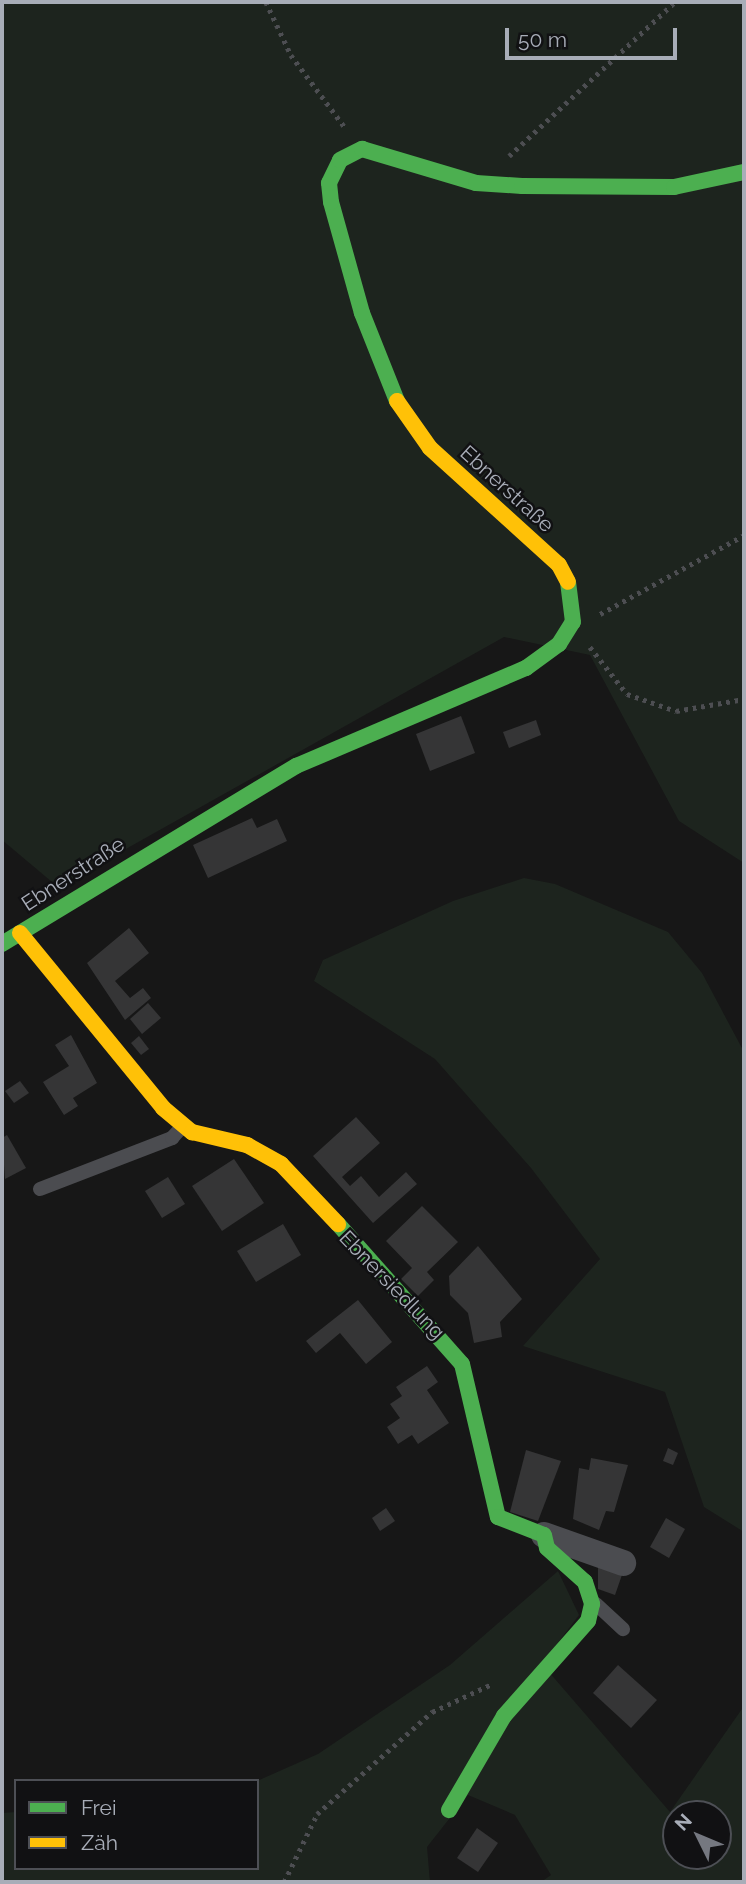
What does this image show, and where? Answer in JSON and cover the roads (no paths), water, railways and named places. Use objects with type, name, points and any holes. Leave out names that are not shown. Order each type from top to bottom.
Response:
[{"type":"street","name":"Ebnerstraße","points":[[2,944],[242,795],[317,756],[526,668],[569,630],[574,598],[559,565],[430,447],[397,401],[362,313],[331,202],[332,170],[362,149],[476,184],[674,187],[744,172]]},
{"type":"street","points":[[20,933],[183,1125]]},
{"type":"street","name":"Ebnersiedlung","points":[[183,1125],[259,1150],[281,1164],[430,1321],[462,1364],[498,1517],[623,1563]]},
{"type":"street","points":[[449,1810],[504,1716],[583,1630],[592,1604],[581,1575],[547,1548],[544,1535]]},
{"type":"lane","points":[[40,1189],[172,1138],[183,1125]]},
{"type":"lane","points":[[592,1604],[623,1629]]}]
